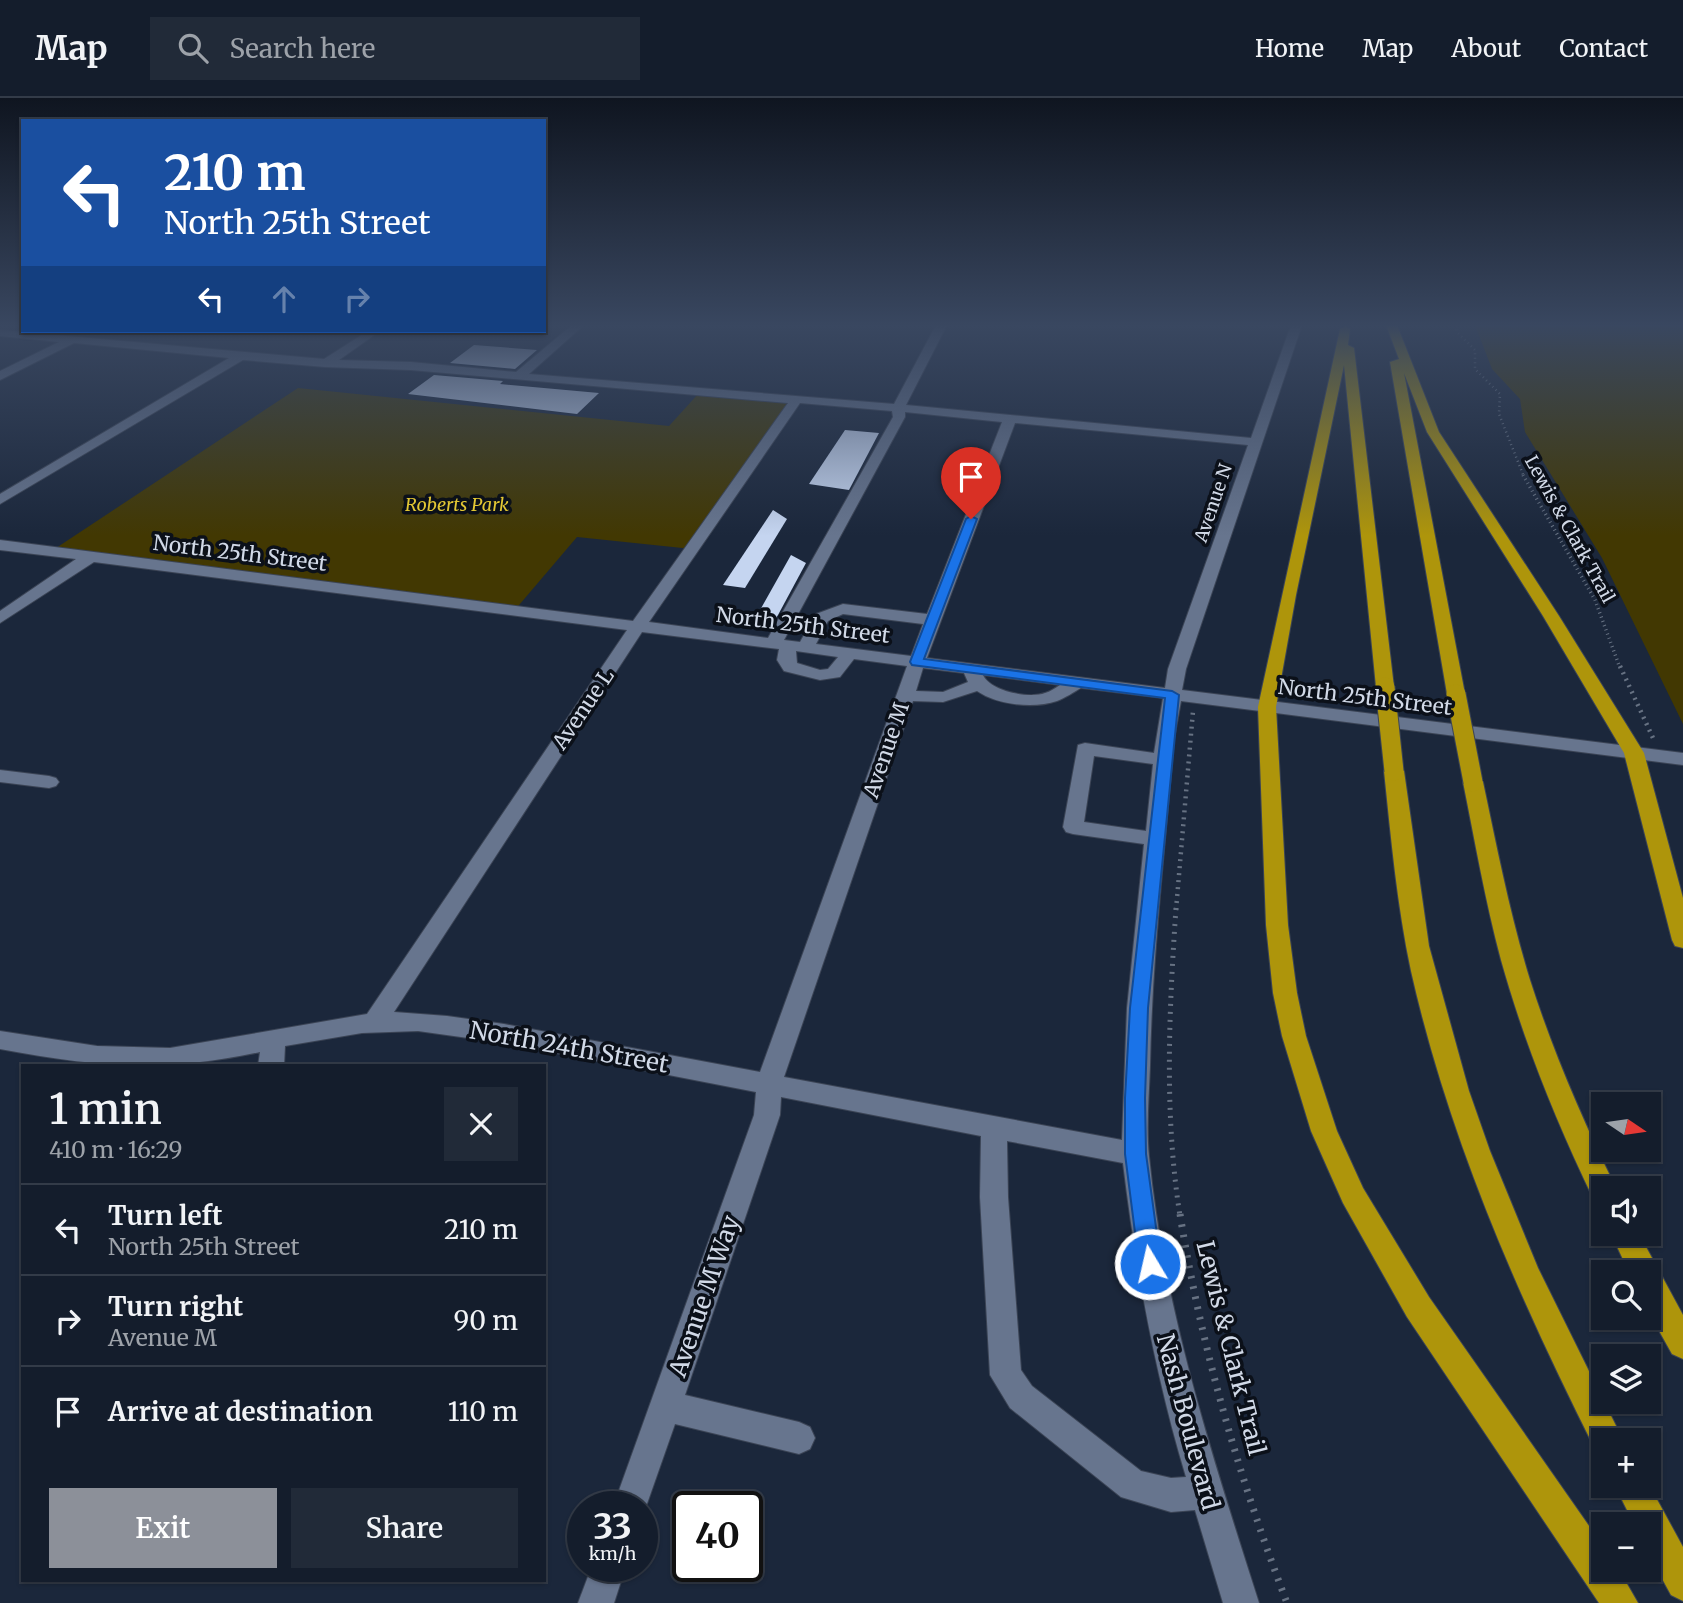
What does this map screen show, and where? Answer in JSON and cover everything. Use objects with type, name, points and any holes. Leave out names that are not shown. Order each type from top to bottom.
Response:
[{"type":"highway","points":[[1333,395],[1288,595],[1267,707],[1281,969],[1294,1036],[1324,1131],[1353,1195],[1418,1307],[1567,1521],[1620,1603]]},
{"type":"highway","points":[[1353,395],[1410,905],[1423,972],[1444,1050],[1480,1158],[1524,1265],[1602,1428]]},
{"type":"highway","points":[[1403,395],[1456,694],[1497,899],[1519,981],[1546,1057],[1597,1176]]},
{"type":"highway","points":[[1418,395],[1433,432],[1565,638],[1634,753],[1683,940]]},
{"type":"highway","points":[[1661,1305],[1683,1344]]},
{"type":"highway","points":[[1638,1498],[1683,1583]]},
{"type":"street","points":[[0,500],[175,395]]},
{"type":"street","points":[[751,395],[1255,442]]},
{"type":"street","points":[[849,654],[834,673],[820,675],[790,667],[780,645],[899,417],[898,408],[905,395]]},
{"type":"street","name":"Avenue N","points":[[1172,695],[1180,659],[1272,395]]},
{"type":"street","name":"Avenue L","points":[[374,1023],[637,627],[797,399]]},
{"type":"street","name":"Avenue M","points":[[769,1083],[916,662],[1010,418]]},
{"type":"street","name":"North 25th Street","points":[[0,545],[916,662],[974,677],[995,695],[1040,700],[1052,697],[1077,683],[1683,759]]},
{"type":"street","points":[[0,618],[90,557]]},
{"type":"street","points":[[806,648],[822,614],[829,610],[843,609],[932,620]]},
{"type":"street","points":[[906,695],[948,698],[974,677]]},
{"type":"street","name":"Nash Boulevard","points":[[1172,695],[1139,1008],[1135,1154],[1148,1253],[1166,1345],[1206,1492],[1241,1603]]},
{"type":"street","points":[[1156,839],[1073,827],[1085,749],[1163,761]]},
{"type":"street","points":[[0,776],[49,782]]},
{"type":"street","name":"North 24th Street","points":[[0,1040],[93,1056],[134,1059],[194,1055],[324,1028],[417,1022],[769,1083],[1135,1154]]},
{"type":"street","points":[[271,1064],[274,1038]]},
{"type":"street","name":"Avenue M Way","points":[[636,1491],[767,1115],[769,1083]]},
{"type":"street","points":[[994,1128],[994,1197],[1006,1375],[1021,1397],[1133,1485],[1171,1495],[1206,1492]]},
{"type":"street","points":[[665,1406],[799,1438]]},
{"type":"street","points":[[596,1603],[603,1582]]},
{"type":"path","name":"Lewis & Clark Trail","points":[[1500,395],[1499,414],[1518,467],[1595,600],[1623,675],[1661,756]]},
{"type":"path","name":"Lewis & Clark Trail","points":[[1193,718],[1172,965],[1170,1107],[1176,1184],[1192,1291],[1228,1432],[1287,1603]]},
{"type":"green space","name":"Roberts Park","points":[[287,395],[369,395],[669,426],[697,395],[797,399],[692,549],[577,537],[514,611],[50,552]]},
{"type":"green space","points":[[1516,395],[1683,395],[1683,724],[1602,558],[1525,432],[1520,399]]},
{"type":"building","points":[[418,395],[597,395],[577,414]]},
{"type":"building","points":[[845,430],[879,433],[849,490],[809,484]]},
{"type":"building","points":[[773,510],[787,519],[745,588],[723,585]]},
{"type":"building","points":[[791,555],[806,563],[778,615],[774,621],[755,619]]},
{"type":"route","points":[[971,519],[916,662],[1172,695],[1165,739],[1139,1008],[1135,1098],[1135,1154],[1150,1264]]}]
